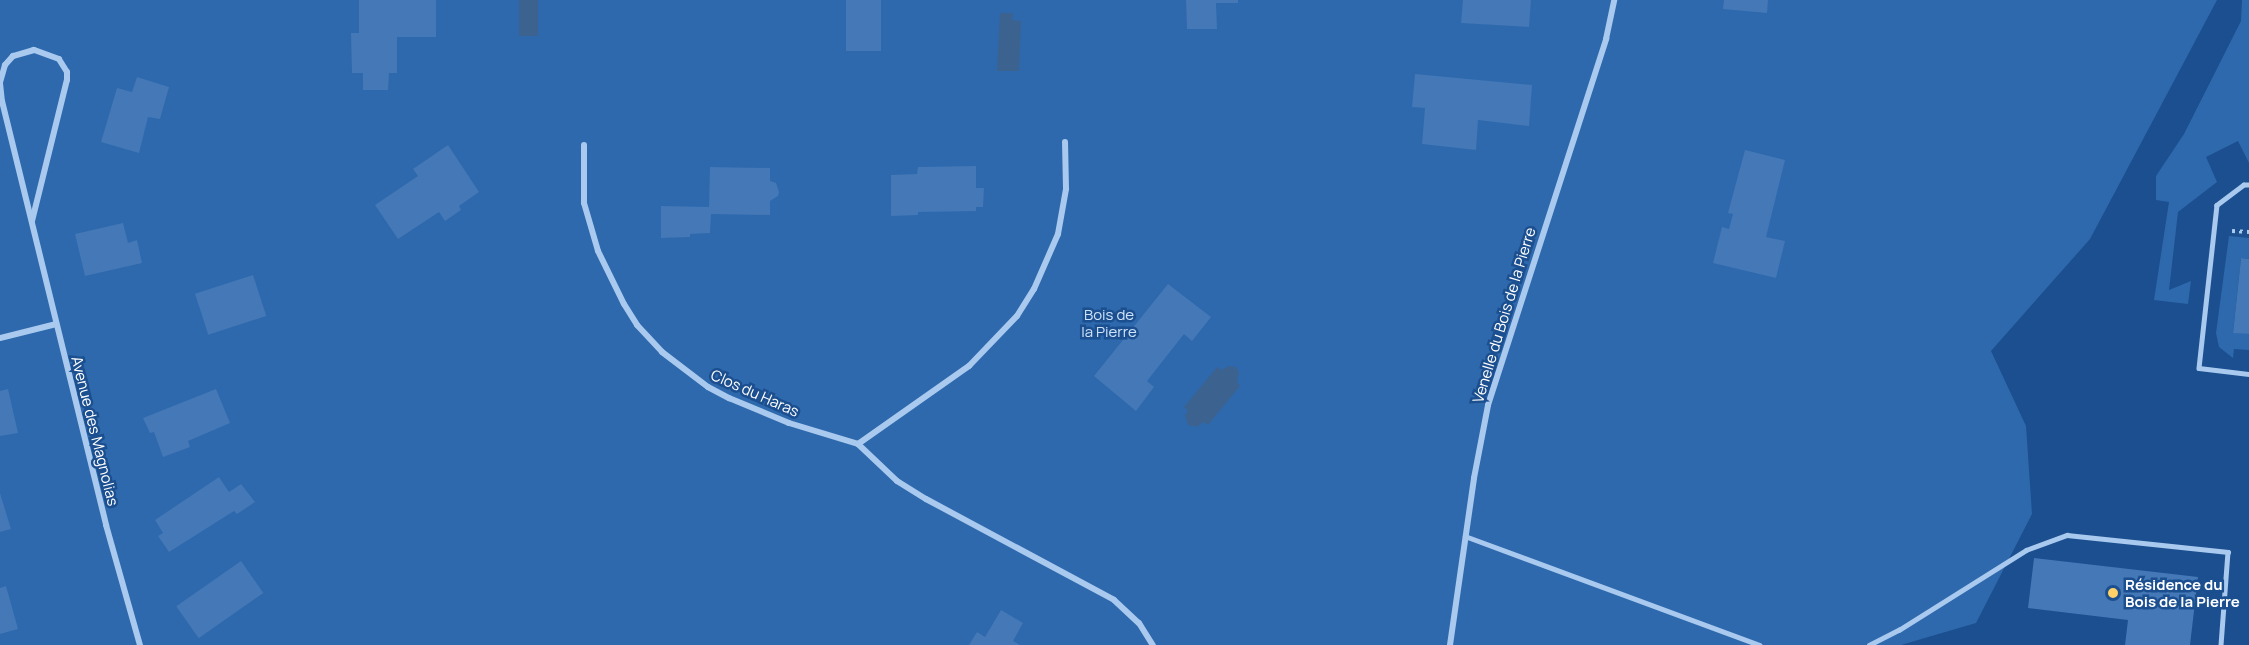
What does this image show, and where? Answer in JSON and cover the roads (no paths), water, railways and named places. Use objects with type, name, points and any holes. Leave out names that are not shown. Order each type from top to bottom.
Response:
[{"type":"street","name":"Venelle du Bois de la Pierre","points":[[1450,645],[1479,451],[1495,380],[1606,39],[1614,0]]},
{"type":"street","name":"Avenue des Magnolias","points":[[32,221],[67,80],[67,72],[59,59],[34,50],[13,56],[5,65],[0,83],[2,101],[56,324],[140,645]]},
{"type":"street","points":[[858,444],[969,366],[1017,316],[1034,289],[1058,234],[1066,189],[1065,142]]},
{"type":"street","name":"Clos du Haras","points":[[584,145],[584,203],[598,251],[624,304],[650,340],[677,365],[719,392],[789,423],[858,444],[897,481],[926,500],[1114,600],[1140,623],[1154,645]]},
{"type":"street","points":[[0,338],[56,324]]},
{"type":"lane","points":[[2249,185],[2244,185],[2217,205],[2199,368],[2249,374]]},
{"type":"lane","points":[[1869,645],[1899,630],[2026,550],[2067,535],[2228,552],[2221,645]]},
{"type":"lane","points":[[1465,536],[1759,645]]},
{"type":"place","name":"Résidence du Bois de la Pierre","points":[[2113,593]]},
{"type":"park label","name":"Bois de la Pierre","points":[[1109,322]]}]
